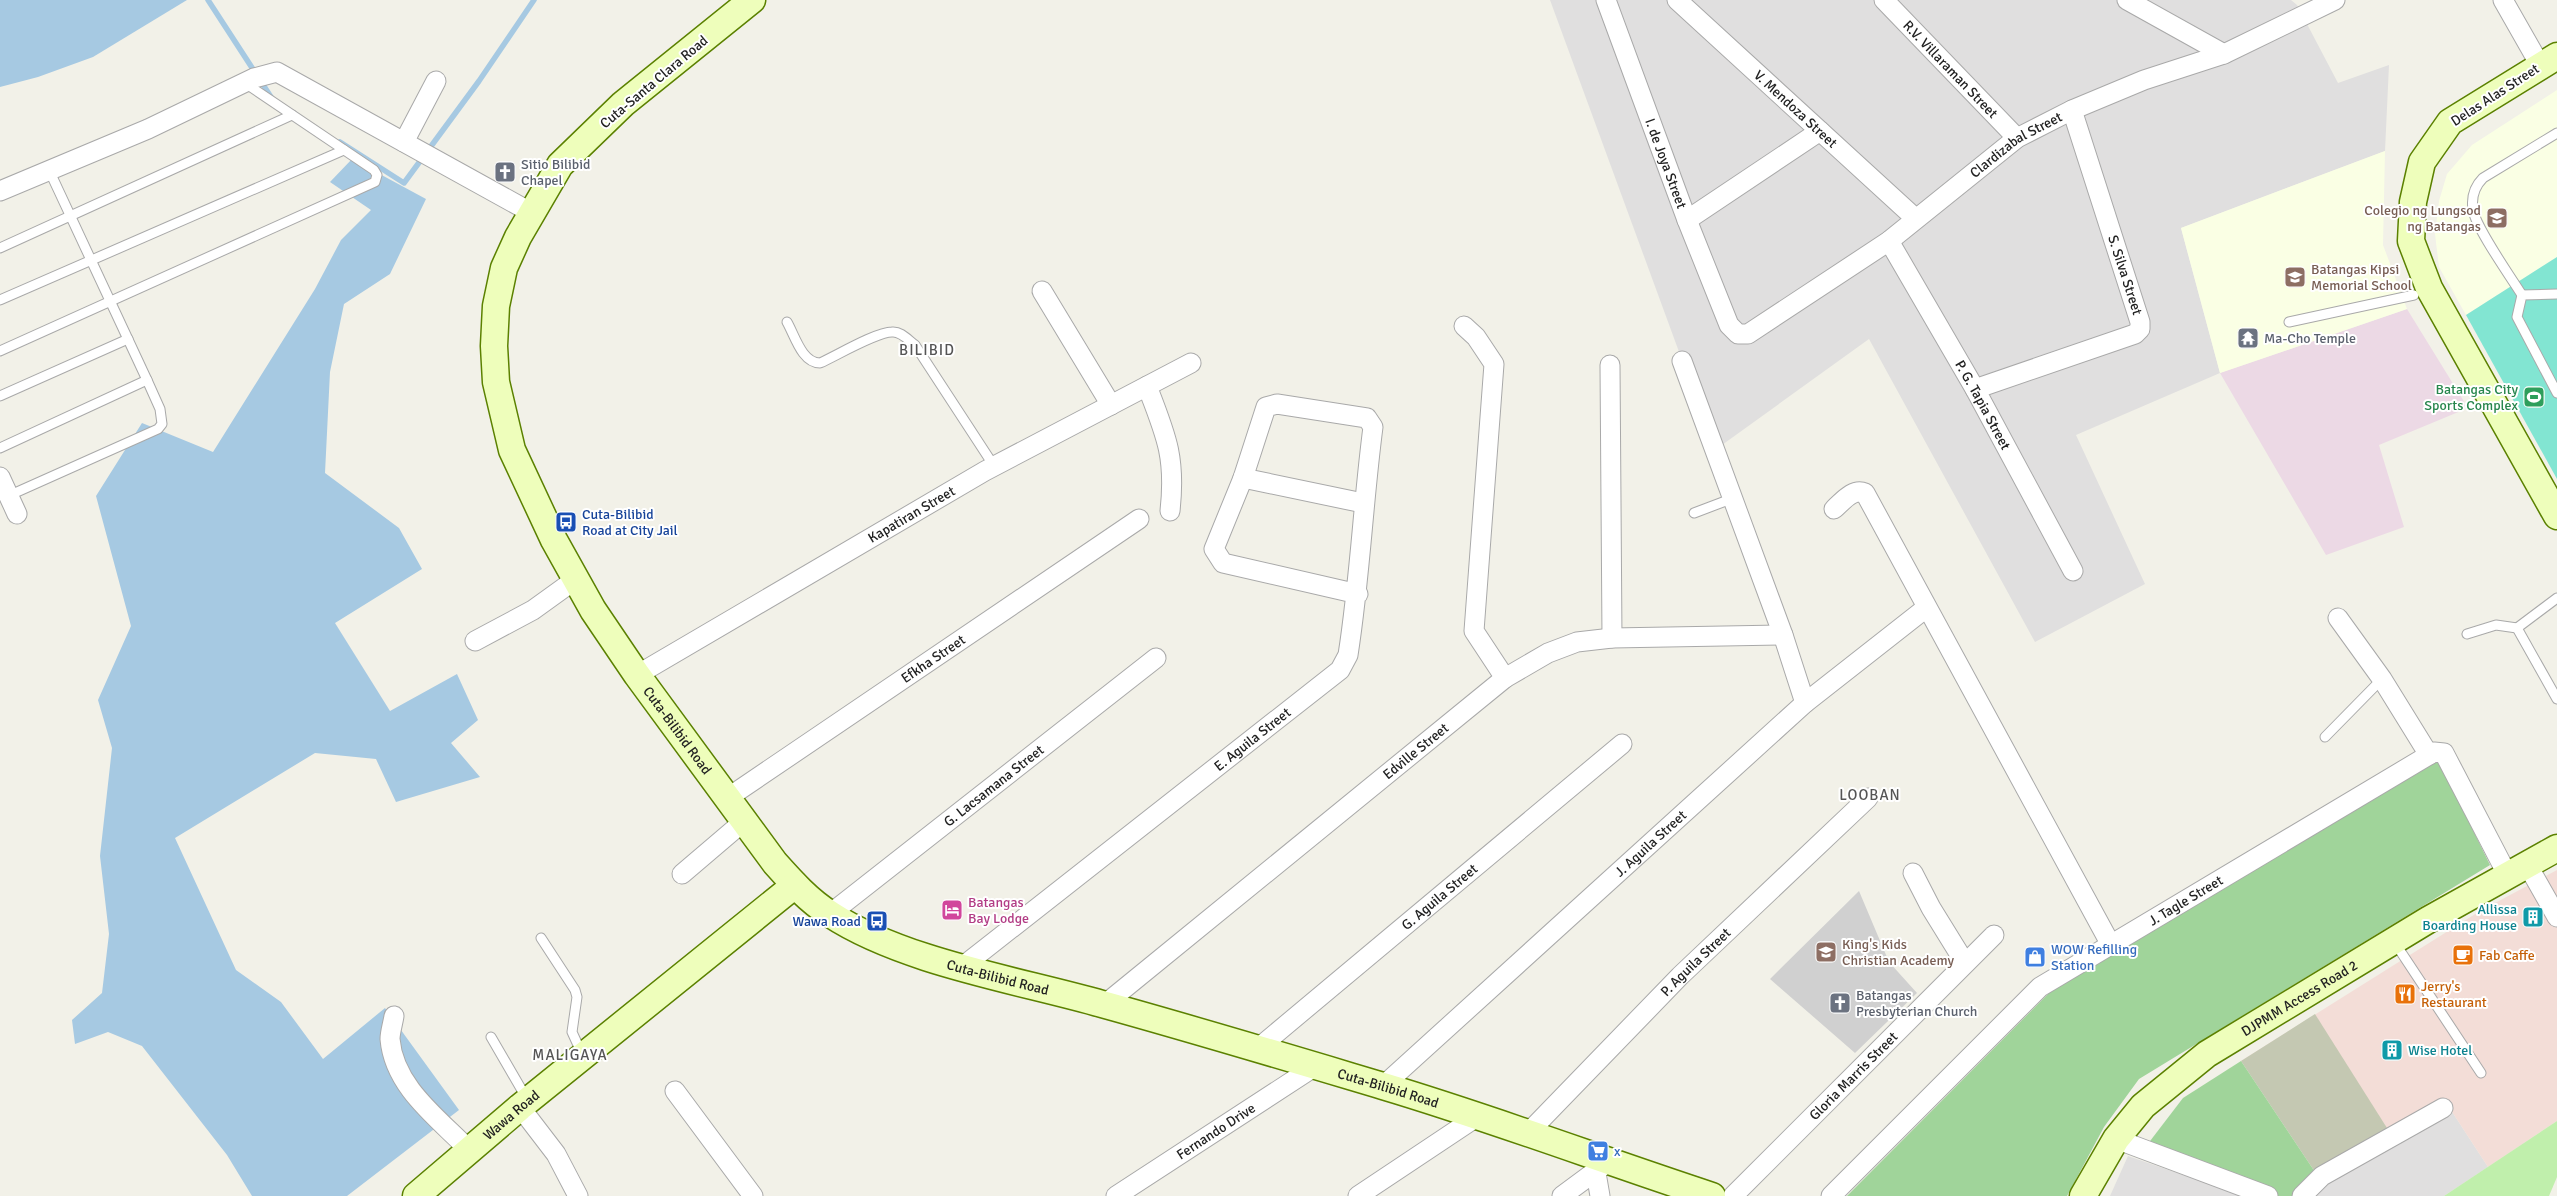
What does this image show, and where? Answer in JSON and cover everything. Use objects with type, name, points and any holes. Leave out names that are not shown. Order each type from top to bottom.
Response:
[{"type":"street","name":"Cuta-Santa Clara Road","points":[[512,450],[496,382],[494,346],[496,306],[504,268],[532,214],[560,166],[623,104],[752,0]]},
{"type":"street","name":"I. de Joya Street","points":[[1606,0],[1687,220],[1729,325]]},
{"type":"street","name":"V. Mendoza Street","points":[[1678,0],[1915,218]]},
{"type":"street","name":"R.V. Villaraman Street","points":[[1884,0],[2017,138]]},
{"type":"street","points":[[2127,0],[2224,54]]},
{"type":"street","name":"Clardizabal Street","points":[[1729,325],[1738,334],[1748,334],[1889,241],[1915,218],[2017,138],[2072,110],[2144,80],[2224,54],[2310,5],[2335,0]]},
{"type":"street","points":[[2503,0],[2548,61]]},
{"type":"street","name":"Delas Alas Street","points":[[2548,61],[2450,122],[2422,162],[2413,202],[2411,241],[2421,292],[2557,516]]},
{"type":"street","points":[[0,191],[148,129],[256,78],[282,75],[532,214]]},
{"type":"street","points":[[412,147],[436,81]]},
{"type":"street","name":"S. Silva Street","points":[[1974,388],[2135,334],[2140,329],[2140,322],[2072,110]]},
{"type":"street","points":[[1687,220],[1820,131]]},
{"type":"street","name":"P. G. Tapia Street","points":[[1889,241],[1974,388],[2073,571]]},
{"type":"street","points":[[1042,291],[1111,405]]},
{"type":"street","points":[[1464,326],[1476,336],[1494,364],[1474,631],[1505,678]]},
{"type":"street","name":"Kapatiran Street","points":[[637,675],[994,466],[1191,362]]},
{"type":"street","points":[[1682,362],[1731,499],[1783,635],[1805,703]]},
{"type":"street","points":[[1610,365],[1612,638]]},
{"type":"street","points":[[1147,386],[1166,435],[1172,460],[1170,511]]},
{"type":"street","name":"E. Aguila Street","points":[[962,967],[1340,670],[1348,654],[1358,594],[1363,503],[1373,428],[1367,418],[1277,404],[1266,407],[1243,478]]},
{"type":"street","name":"Cuta-Bilibid Road","points":[[512,450],[545,522],[576,580],[593,610],[637,675],[775,864],[795,885],[830,914],[867,934],[929,958],[1104,1004],[1383,1086],[1529,1132],[1602,1167],[1712,1196]]},
{"type":"street","points":[[0,477],[17,514]]},
{"type":"street","points":[[1358,594],[1223,563],[1214,549],[1243,478],[1363,503]]},
{"type":"street","points":[[1834,509],[1854,492],[1865,493],[2111,945]]},
{"type":"street","name":"Efkha Street","points":[[726,798],[1139,519]]},
{"type":"street","points":[[475,641],[533,610],[576,580]]},
{"type":"street","name":"J. Aguila Street","points":[[1383,1086],[1805,703],[1926,608]]},
{"type":"street","points":[[2338,618],[2382,678],[2429,755],[2439,751],[2444,753],[2517,869],[2557,917]]},
{"type":"street","name":"Edville Street","points":[[1104,1004],[1505,678],[1548,653],[1577,642],[1612,638],[1783,635]]},
{"type":"street","name":"G. Lacsamana Street","points":[[830,914],[1156,658]]},
{"type":"street","name":"G. Aguila Street","points":[[1256,1050],[1622,744]]},
{"type":"street","name":"J. Tagle Street","points":[[1830,1196],[2040,987],[2429,755]]},
{"type":"street","name":"P. Aguila Street","points":[[1529,1132],[1680,976],[1868,798]]},
{"type":"street","points":[[682,874],[743,822]]},
{"type":"street","name":"DJPMM Access Road 2","points":[[2083,1196],[2116,1139],[2143,1106],[2207,1054],[2394,940],[2557,848]]},
{"type":"street","points":[[1913,873],[1931,908],[1965,963]]},
{"type":"street","name":"Wawa Road","points":[[416,1196],[524,1104],[795,885]]},
{"type":"street","name":"Gloria Marris Street","points":[[1734,1196],[1994,935]]},
{"type":"street","points":[[394,1016],[390,1038],[398,1071],[417,1100],[469,1150]]},
{"type":"street","name":"Fernando Drive","points":[[1116,1196],[1314,1066]]},
{"type":"street","points":[[674,1090],[753,1196]]},
{"type":"street","points":[[524,1104],[556,1154],[578,1196]]},
{"type":"street","points":[[2302,1196],[2322,1176],[2443,1108]]},
{"type":"street","points":[[1358,1196],[1478,1116]]},
{"type":"street","points":[[2116,1139],[2268,1196]]},
{"type":"street","points":[[1562,1196],[1602,1167]]},
{"type":"street","points":[[1600,1196],[1602,1167]]},
{"type":"lane","points":[[0,351],[375,182],[377,176],[374,170],[292,115],[256,78]]},
{"type":"lane","points":[[0,248],[292,115]]},
{"type":"lane","points":[[2557,133],[2483,178],[2478,183],[2472,200],[2476,220],[2522,295],[2517,317],[2518,324],[2557,393]]},
{"type":"lane","points":[[0,300],[344,150]]},
{"type":"lane","points":[[8,496],[158,429],[162,424],[163,417],[49,170]]},
{"type":"lane","points":[[2288,322],[2421,292]]},
{"type":"lane","points":[[2522,295],[2557,294]]},
{"type":"lane","points":[[787,322],[807,360],[814,363],[820,363],[881,334],[892,332],[900,334],[915,345],[994,466]]},
{"type":"lane","points":[[0,396],[128,339]]},
{"type":"lane","points":[[0,448],[147,380]]},
{"type":"lane","points":[[1694,513],[1731,499]]},
{"type":"lane","points":[[2467,634],[2496,625],[2516,628],[2557,598]]},
{"type":"lane","points":[[2516,628],[2557,699]]},
{"type":"lane","points":[[2325,737],[2382,678]]},
{"type":"lane","points":[[541,938],[575,990],[577,997],[572,1032],[583,1056]]},
{"type":"lane","points":[[2394,940],[2481,1073]]},
{"type":"lane","points":[[491,1037],[524,1104]]},
{"type":"shaded area","points":[[0,0],[187,0],[93,57],[38,77],[0,87]]},
{"type":"shaded area","points":[[1550,0],[2291,0],[2297,5],[2338,83],[2389,65],[2385,151],[2181,228],[2220,373],[2076,435],[2145,584],[2035,642],[1869,339],[1715,450]]},
{"type":"shaded area","name":"Colegio ng Lungsod ng Batangas","points":[[2557,90],[2557,257],[2466,315],[2439,267],[2435,234],[2439,201],[2447,174],[2472,145]]},
{"type":"shaded area","name":"Batangas Kipsi Memorial School","points":[[2385,151],[2383,245],[2407,309],[2220,373],[2181,228]]},
{"type":"shaded area","points":[[352,159],[426,199],[390,274],[344,304],[330,372],[325,473],[399,528],[422,569],[335,623],[390,711],[457,674],[478,720],[451,743],[480,777],[396,802],[376,759],[315,753],[175,838],[236,970],[281,1002],[323,1059],[385,1008],[459,1110],[347,1196],[252,1196],[227,1155],[142,1046],[108,1032],[75,1044],[72,1020],[102,993],[109,934],[100,856],[112,748],[98,700],[131,626],[96,496],[142,423],[213,452],[315,289],[341,240],[371,210],[330,182]]},
{"type":"shaded area","name":"Batangas City Sports Complex","points":[[2557,257],[2557,479],[2466,315]]},
{"type":"shaded area","points":[[2407,309],[2468,408],[2379,445],[2404,527],[2326,555],[2220,373]]},
{"type":"shaded area","points":[[2557,870],[2557,1121],[2488,1167],[2445,1101],[2415,1118],[2387,1128],[2241,1061],[2480,911]]},
{"type":"shaded area","points":[[1859,891],[1889,962],[1917,993],[1855,1053],[1770,979]]},
{"type":"shaded area","points":[[2315,1014],[2387,1128],[2315,1172],[2241,1061]]},
{"type":"shaded area","points":[[2445,1101],[2488,1167],[2444,1196],[2293,1196],[2315,1172],[2387,1128],[2415,1118]]},
{"type":"shaded area","points":[[2128,1156],[2244,1196],[2110,1196]]},
{"type":"green space","points":[[2438,759],[2490,865],[2139,1079],[2104,1127],[2067,1196],[1847,1196],[2054,988]]},
{"type":"green space","points":[[2241,1061],[2315,1172],[2293,1196],[2278,1196],[2147,1145],[2183,1098]]},
{"type":"green space","points":[[2557,1121],[2557,1177],[2549,1196],[2444,1196]]},
{"type":"waterway","points":[[208,0],[271,97]]},
{"type":"waterway","points":[[340,142],[404,183],[479,81],[534,0]]},
{"type":"place","name":"Sitio Bilibid Chapel","points":[[505,172]]},
{"type":"place","name":"Colegio ng Lungsod ng Batangas","points":[[2497,218]]},
{"type":"place","name":"Batangas Kipsi Memorial School","points":[[2295,277]]},
{"type":"place","name":"Ma-Cho Temple","points":[[2248,338]]},
{"type":"place","name":"Batangas City Sports Complex","points":[[2534,397]]},
{"type":"place","name":"Cuta-Bilibid Road at City Jail","points":[[566,522]]},
{"type":"place","name":"Batangas Bay Lodge","points":[[952,910]]},
{"type":"place","name":"Allissa Boarding House","points":[[2533,917]]},
{"type":"place","name":"Wawa Road","points":[[877,921]]},
{"type":"place","name":"King's Kids Christian Academy","points":[[1826,952]]},
{"type":"place","name":"Fab Caffe","points":[[2463,955]]},
{"type":"place","name":"WOW Refilling Station","points":[[2035,957]]},
{"type":"place","name":"Jerry's Restaurant","points":[[2405,994]]},
{"type":"place","name":"Batangas Presbyterian Church","points":[[1840,1003]]},
{"type":"place","name":"Wise Hotel","points":[[2392,1050]]},
{"type":"place","name":"x","points":[[1598,1151]]},
{"type":"district","name":"BILIBID","points":[[927,350]]},
{"type":"district","name":"LOOBAN","points":[[1870,795]]},
{"type":"district","name":"MALIGAYA","points":[[570,1055]]}]
